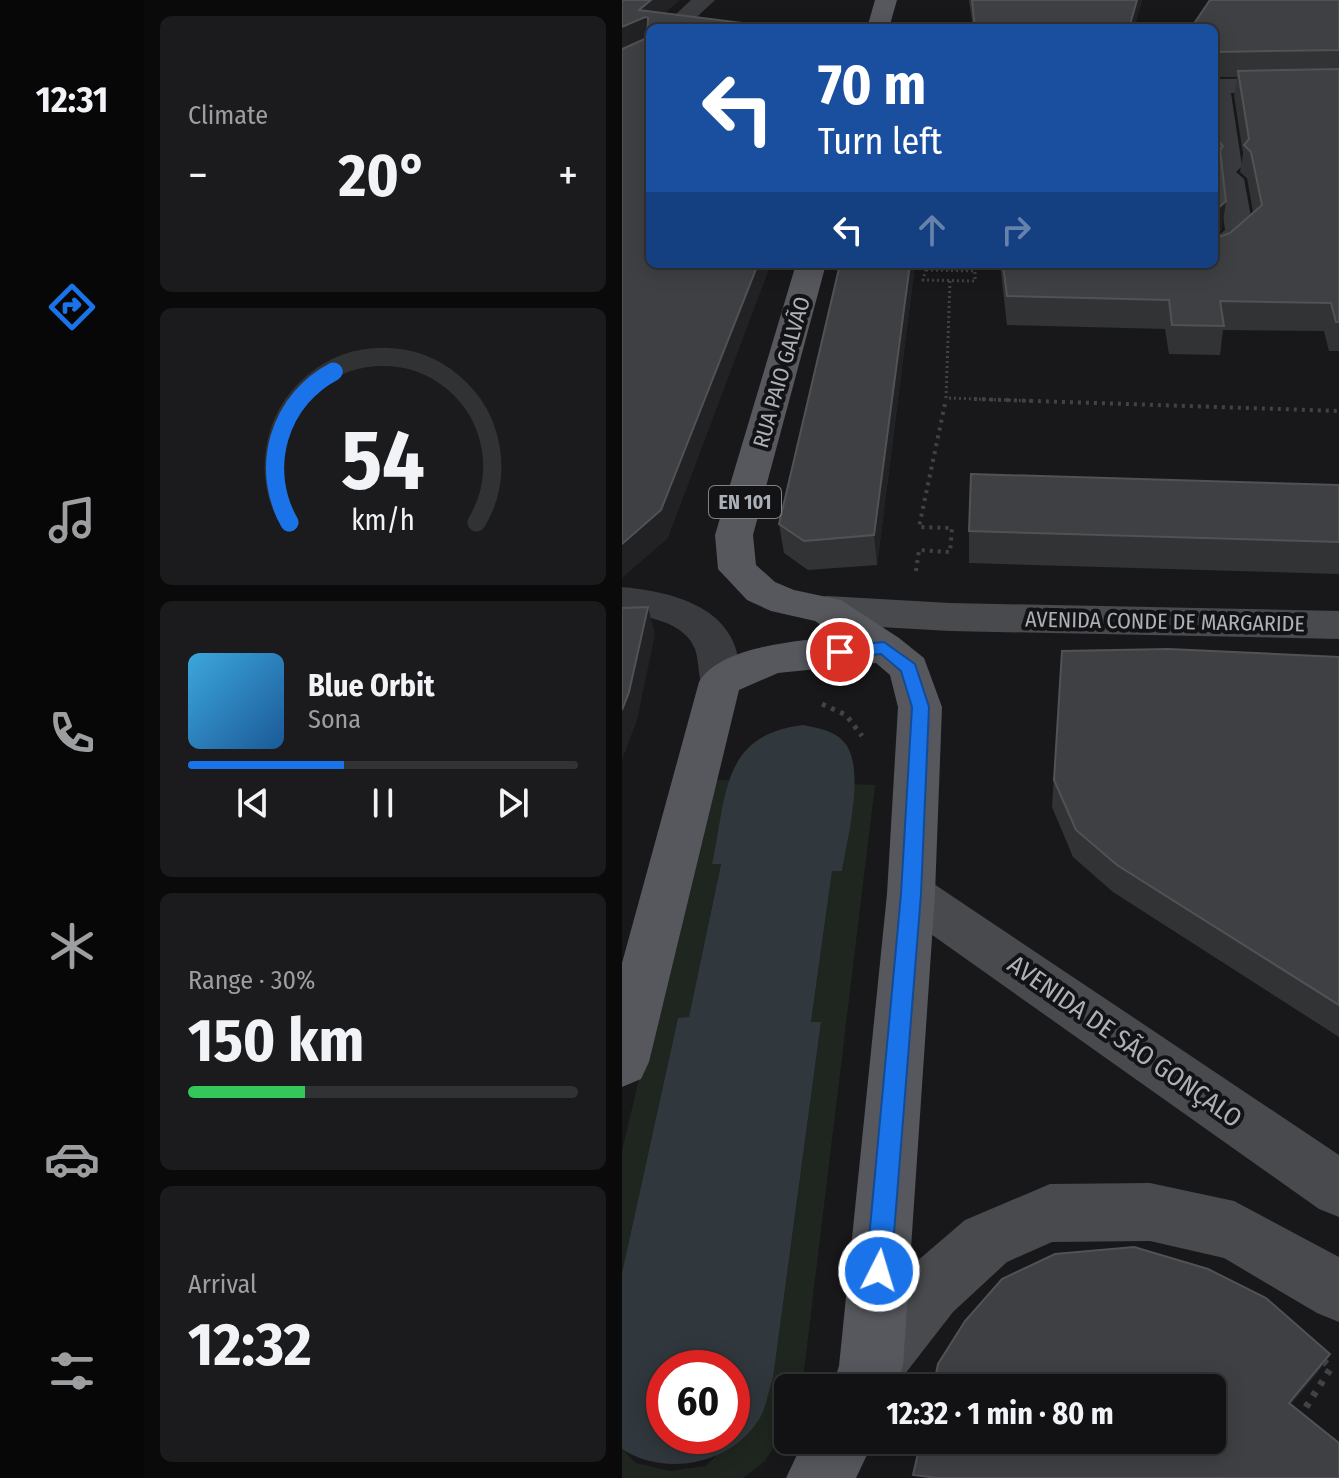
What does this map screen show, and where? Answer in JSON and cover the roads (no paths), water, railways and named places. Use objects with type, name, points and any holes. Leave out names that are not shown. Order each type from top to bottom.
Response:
[{"type":"main road","points":[[879,24],[886,0]]},
{"type":"main road","name":"RUA PAIO GALVÃO","points":[[810,268],[734,535],[737,569],[761,591],[785,602],[827,610]]},
{"type":"main road","name":"EN 101","points":[[827,610],[909,668],[920,707],[911,894],[867,1374]]},
{"type":"main road","points":[[622,1062],[720,682],[739,670],[785,656],[884,648]]},
{"type":"main road","points":[[819,1478],[833,1454]]},
{"type":"street","points":[[681,24],[704,0]]},
{"type":"street","points":[[1218,86],[1339,84]]},
{"type":"street","points":[[1218,98],[1240,233],[1218,250]]},
{"type":"street","points":[[622,600],[674,609],[699,625],[714,646],[720,682]]},
{"type":"street","name":"AVENIDA CONDE DE MARGARIDE","points":[[827,610],[1339,625]]},
{"type":"street","name":"AVENIDA CONDE DE MARGARIDE","points":[[884,648],[991,617]]},
{"type":"street","name":"AVENIDA DE SÃO GONÇALO","points":[[911,894],[1339,1189]]},
{"type":"street","points":[[869,1374],[931,1290],[986,1241],[1050,1213],[1150,1212],[1234,1231],[1339,1291]]}]
